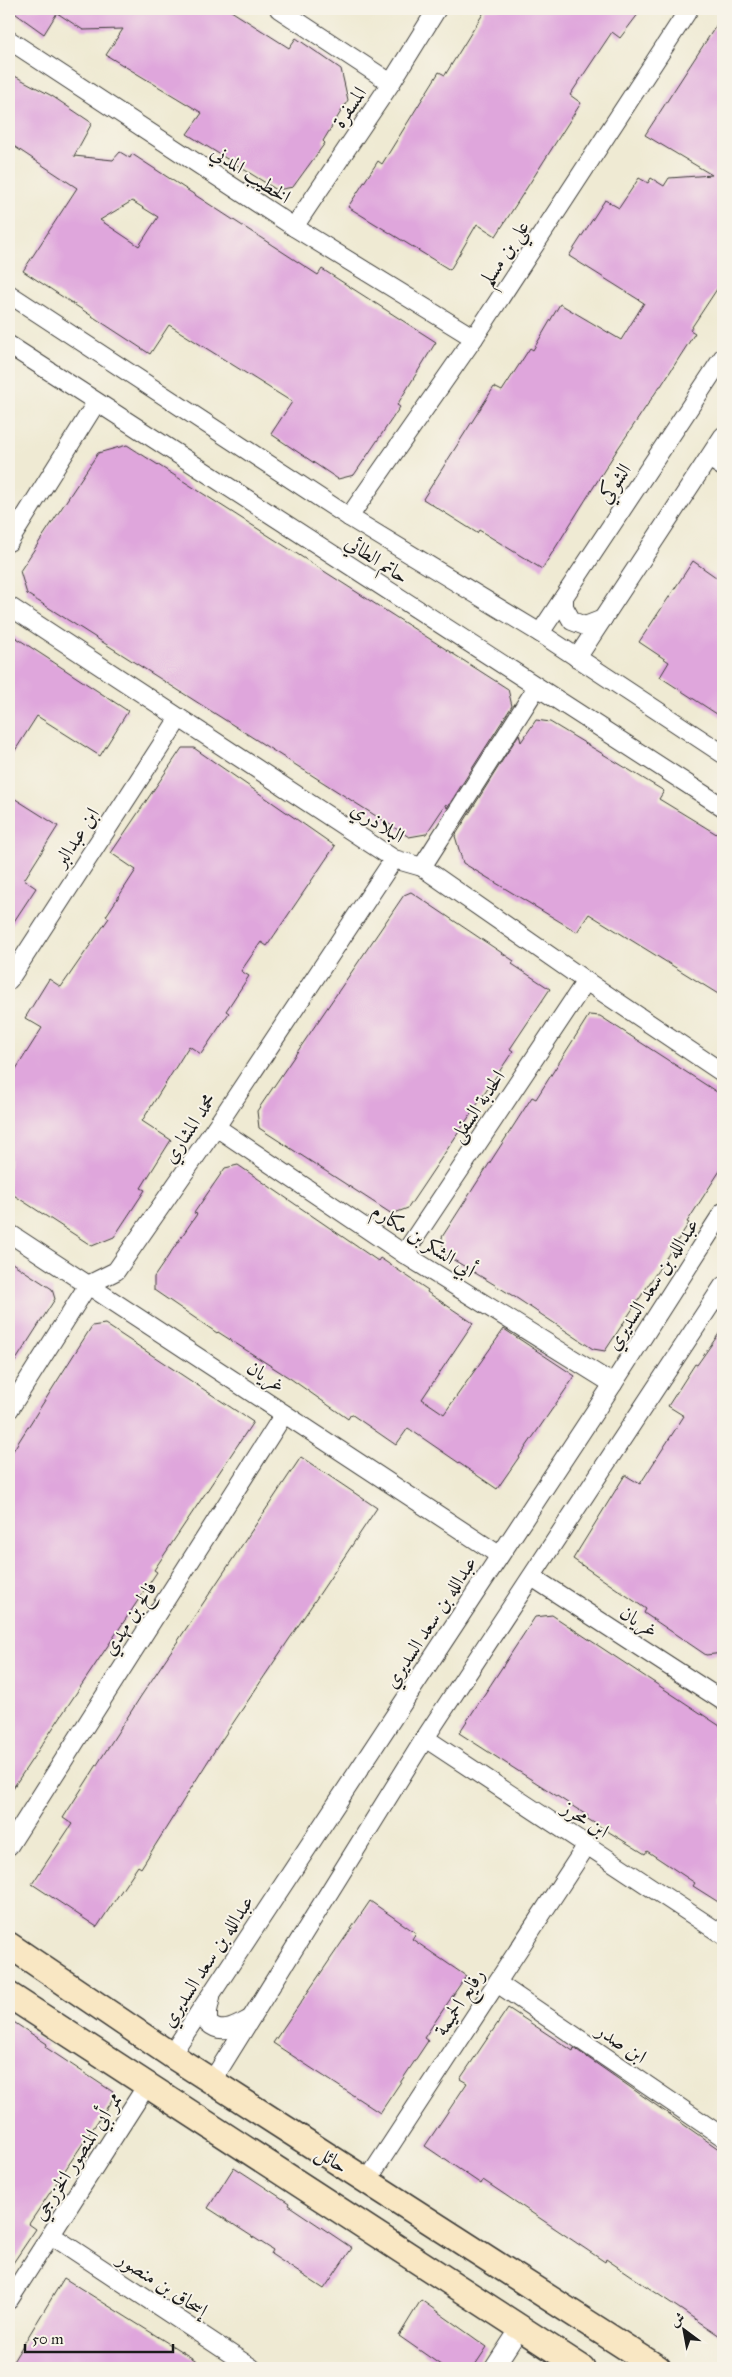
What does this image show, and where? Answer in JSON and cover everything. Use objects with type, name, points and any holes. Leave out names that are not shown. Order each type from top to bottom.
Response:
[{"type":"street","points":[[279,9],[391,83]]},
{"type":"street","name":"المسفرة","points":[[294,227],[391,83],[437,9]]},
{"type":"street","name":"علي بن مسلم","points":[[349,517],[474,338],[689,9]]},
{"type":"street","name":"الخطيب المدني","points":[[9,40],[294,227],[474,338]]},
{"type":"street","name":"حاتم الطائي","points":[[9,294],[349,517],[540,633],[723,754]]},
{"type":"street","name":"حاتم الطائي","points":[[9,346],[723,807]]},
{"type":"street","name":"الشوكي","points":[[540,633],[723,357]]},
{"type":"street","points":[[9,542],[96,403]]},
{"type":"street","points":[[577,658],[602,619],[716,463],[723,436]]},
{"type":"street","points":[[564,597],[564,607],[572,621],[585,626],[602,619]]},
{"type":"street","name":"البلاذري","points":[[9,606],[394,859],[422,867],[723,1073]]},
{"type":"street","points":[[422,867],[537,687]]},
{"type":"street","name":"ابن عبدالبر","points":[[9,980],[179,718]]},
{"type":"street","name":"محمد المشاري","points":[[88,1285],[116,1271],[216,1127],[394,859]]},
{"type":"street","name":"الحدبة السفلى","points":[[404,1254],[586,981]]},
{"type":"street","name":"أبي الشكر بن مكارم","points":[[216,1127],[404,1254],[613,1384]]},
{"type":"street","name":"عبدالله بن سعد السديري","points":[[171,2055],[613,1384],[723,1212]]},
{"type":"street","name":"غريان","points":[[9,1233],[499,1555]]},
{"type":"street","points":[[9,1410],[88,1285]]},
{"type":"street","points":[[212,2082],[425,1738],[723,1286]]},
{"type":"street","name":"فالح بن مهدي","points":[[9,1846],[284,1414]]},
{"type":"street","name":"غريان","points":[[532,1577],[723,1700]]},
{"type":"street","name":"ابن محرز","points":[[425,1738],[723,1936]]},
{"type":"street","name":"رفايع الحميمة","points":[[367,2181],[587,1845]]},
{"type":"street","name":"حائل","points":[[9,1945],[212,2082],[658,2368]]},
{"type":"street","name":"ابن صدر","points":[[497,1983],[723,2137]]},
{"type":"street","points":[[213,1992],[208,2011],[208,2023],[213,2028],[223,2031],[250,2019]]},
{"type":"street","name":"حائل","points":[[9,1995],[582,2368]]},
{"type":"street","name":"ممر أبي المنصور الخزرجي","points":[[9,2300],[148,2085]]},
{"type":"street","name":"إسحاق بن منصور","points":[[51,2235],[252,2368]]},
{"type":"street","points":[[494,2368],[520,2328]]},
{"type":"building","points":[[9,9],[228,9],[289,48],[296,38],[341,69],[348,100],[323,141],[325,143],[293,187],[277,190],[187,134],[202,113],[106,55],[123,29],[83,30],[57,13],[44,34]]},
{"type":"building","points":[[486,9],[642,9],[620,38],[612,32],[570,95],[581,103],[496,236],[477,224],[450,270],[348,207],[378,161],[382,164],[439,72],[445,75]]},
{"type":"building","points":[[723,15],[723,280],[690,330],[695,333],[617,450],[542,569],[479,530],[477,533],[423,499],[494,387],[502,391],[530,348],[533,350],[560,304],[621,340],[644,303],[569,256],[605,200],[619,208],[639,178],[648,183],[651,178],[664,186],[669,178],[712,175],[645,135]]},
{"type":"building","points":[[9,73],[52,96],[92,123],[74,156],[113,160],[120,152],[130,158],[132,154],[318,275],[322,269],[436,342],[397,405],[400,407],[354,475],[338,479],[271,434],[292,402],[169,325],[150,354],[23,271],[77,188],[9,143]],"holes":[[[132,201],[158,217],[139,246],[100,220]]]},
{"type":"building","points":[[127,445],[508,689],[512,706],[447,808],[446,804],[426,834],[409,837],[27,594],[20,571],[98,453]]},
{"type":"building","points":[[693,561],[723,582],[723,718],[660,677],[669,662],[639,642]]},
{"type":"building","points":[[9,633],[128,711],[100,756],[37,716],[9,760]]},
{"type":"building","points":[[536,720],[550,722],[664,791],[659,799],[723,838],[723,997],[589,914],[577,932],[463,863],[455,836],[519,734],[521,742]]},
{"type":"building","points":[[182,748],[194,748],[335,846],[267,946],[261,942],[241,971],[249,976],[226,1011],[229,1013],[201,1054],[189,1046],[142,1121],[171,1140],[141,1188],[145,1190],[114,1237],[92,1246],[9,1192],[9,1080],[42,1028],[25,1018],[49,979],[61,987],[109,918],[106,916],[136,870],[111,853]]},
{"type":"building","points":[[9,795],[58,826],[24,880],[36,888],[9,929]]},
{"type":"building","points":[[411,892],[514,961],[512,964],[550,989],[510,1049],[513,1051],[408,1208],[392,1214],[259,1128],[257,1111],[404,895]]},
{"type":"building","points":[[589,1015],[600,1016],[723,1096],[723,1166],[687,1222],[689,1223],[605,1351],[593,1349],[518,1299],[444,1254],[442,1237],[532,1097],[536,1099]]},
{"type":"building","points":[[238,1165],[378,1261],[380,1258],[428,1290],[427,1292],[473,1323],[422,1399],[444,1414],[504,1329],[575,1376],[497,1489],[408,1428],[396,1445],[351,1414],[348,1419],[291,1379],[217,1333],[154,1290],[154,1277],[197,1214],[194,1213],[225,1168]]},
{"type":"building","points":[[9,1261],[52,1289],[55,1299],[9,1371]]},
{"type":"building","points":[[105,1324],[253,1422],[154,1570],[157,1572],[9,1794],[9,1457],[92,1326]]},
{"type":"building","points":[[723,1328],[723,1653],[706,1655],[644,1613],[646,1609],[573,1559],[625,1475],[640,1484],[684,1416],[668,1406],[695,1364],[697,1365]]},
{"type":"building","points":[[301,1457],[377,1508],[215,1750],[141,1868],[138,1866],[97,1927],[32,1884],[72,1824],[63,1818],[141,1696]]},
{"type":"building","points":[[552,1615],[723,1728],[723,1905],[693,1886],[695,1883],[647,1851],[645,1854],[586,1818],[588,1816],[459,1733],[535,1617]]},
{"type":"building","points":[[370,1901],[416,1933],[412,1939],[466,1976],[424,2038],[428,2041],[380,2113],[273,2043]]},
{"type":"building","points":[[508,2008],[573,2051],[574,2048],[723,2152],[723,2338],[606,2259],[605,2262],[483,2180],[481,2184],[425,2146],[467,2083],[460,2079]]},
{"type":"building","points":[[9,2019],[47,2044],[45,2047],[116,2094],[29,2224],[36,2229],[9,2269]]},
{"type":"building","points":[[234,2167],[352,2248],[324,2289],[271,2254],[273,2250],[208,2208]]},
{"type":"building","points":[[64,2278],[131,2320],[208,2368],[9,2368]]},
{"type":"building","points":[[421,2300],[487,2347],[473,2368],[445,2368],[399,2336]]}]
